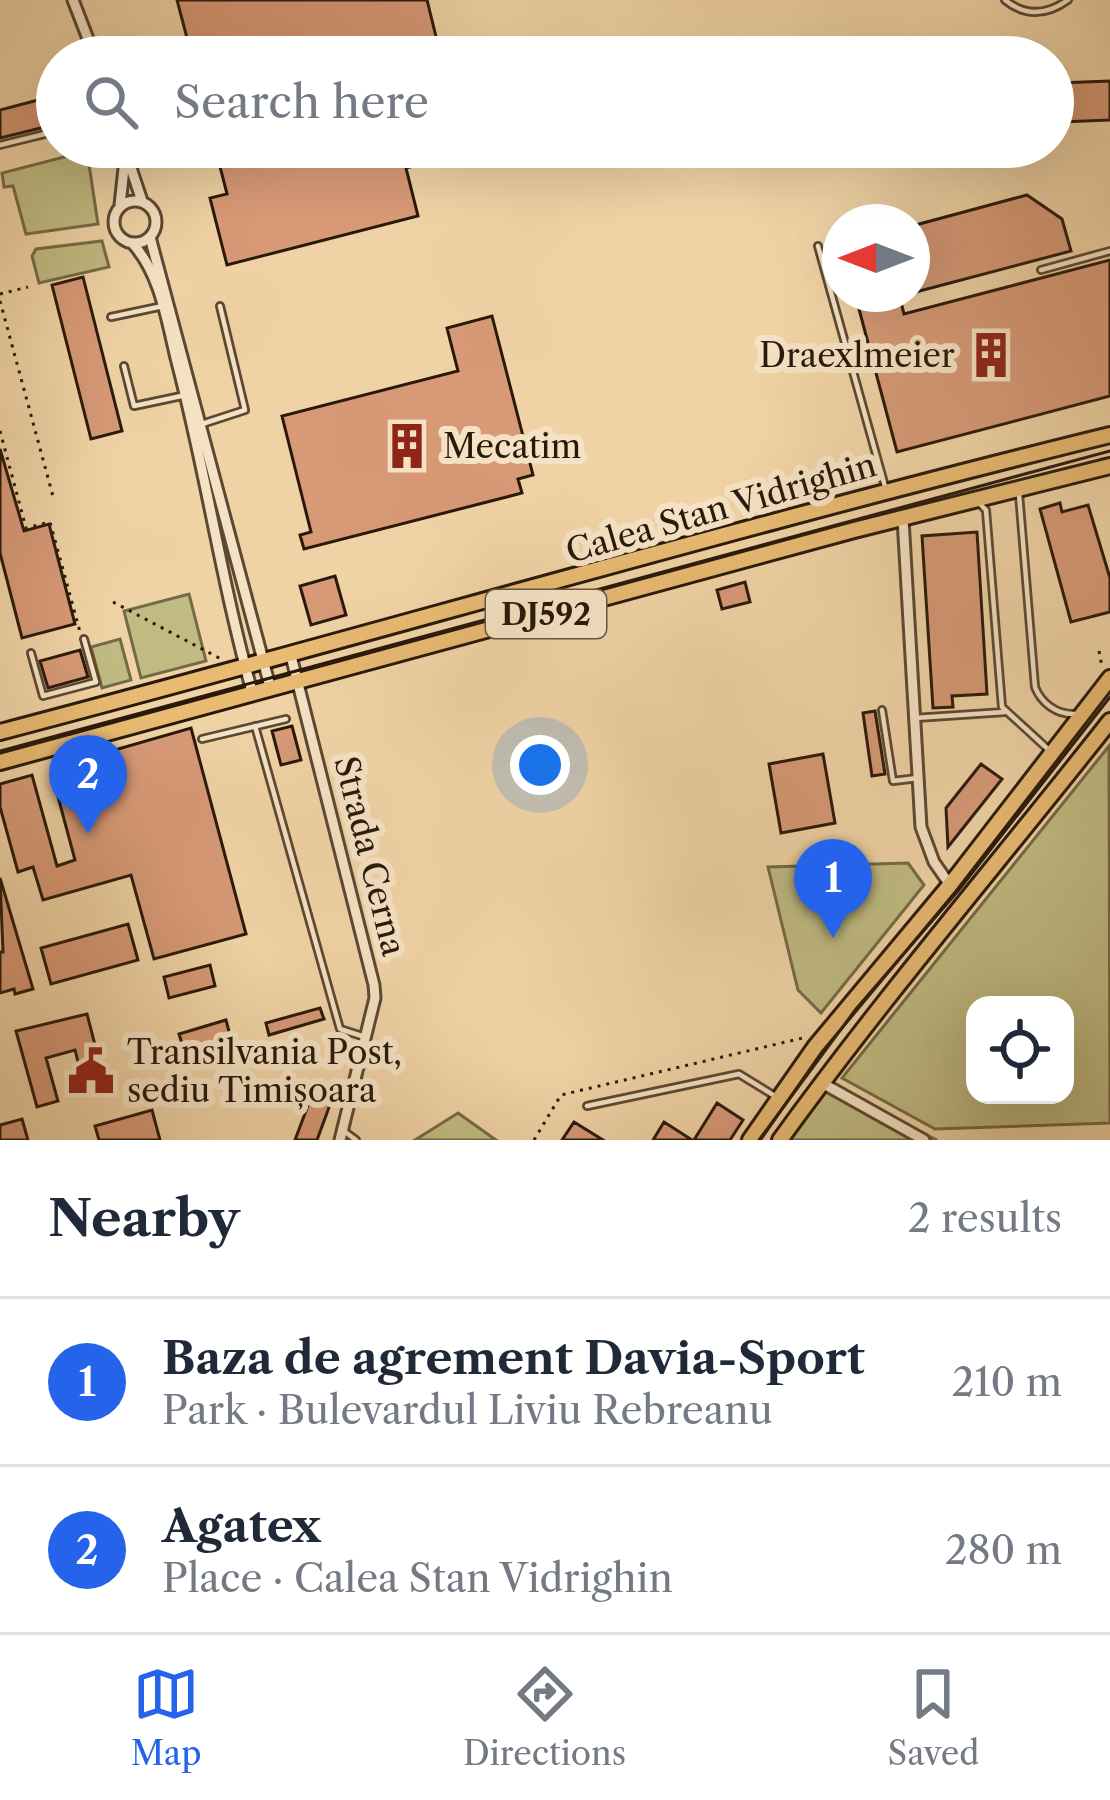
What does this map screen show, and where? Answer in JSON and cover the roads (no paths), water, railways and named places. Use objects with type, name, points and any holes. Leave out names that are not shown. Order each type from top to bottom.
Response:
[{"type":"main road","name":"Calea Stan Vidrighin","points":[[0,733],[886,490],[1110,435]]},
{"type":"main road","name":"Calea Stan Vidrighin","points":[[0,762],[1110,466]]},
{"type":"main road","points":[[750,1140],[827,1033],[950,885],[1107,676]]},
{"type":"main road","points":[[780,1140],[1110,721]]},
{"type":"street","points":[[74,0],[87,36]]},
{"type":"street","points":[[123,168],[120,206],[113,226],[148,264],[163,306],[253,695]]},
{"type":"street","points":[[130,168],[142,201],[155,214],[156,226],[150,237],[132,243]]},
{"type":"street","points":[[120,206],[142,201]]},
{"type":"street","points":[[150,237],[272,690]]},
{"type":"street","points":[[903,519],[925,843],[950,885]]},
{"type":"street","name":"Strada Cerna","points":[[291,656],[374,985],[342,1136]]},
{"type":"street","points":[[822,1083],[924,1140]]},
{"type":"lane","points":[[1005,0],[1028,12],[1042,13],[1068,0]]},
{"type":"lane","points":[[0,145],[36,136]]},
{"type":"lane","points":[[818,246],[886,490]]},
{"type":"lane","points":[[1041,270],[1110,251]]},
{"type":"lane","points":[[111,316],[163,306]]},
{"type":"lane","points":[[202,424],[245,410],[220,306]]},
{"type":"lane","points":[[124,366],[134,406],[186,395]]},
{"type":"lane","points":[[1026,485],[1018,502],[1035,687],[1044,702],[1062,714],[1085,710]]},
{"type":"lane","points":[[971,500],[986,510],[1000,697],[1005,712],[1048,746],[1050,754]]},
{"type":"lane","points":[[31,653],[43,696],[96,682],[83,639]]},
{"type":"lane","points":[[882,710],[893,781],[918,778]]},
{"type":"lane","points":[[915,718],[1005,712]]},
{"type":"lane","points":[[202,739],[286,718]]},
{"type":"lane","points":[[255,726],[340,1029],[365,1037]]},
{"type":"lane","points":[[587,1106],[739,1074],[778,1098]]},
{"type":"lane","points":[[342,1136],[356,1140]]},
{"type":"tram line","points":[[0,751],[1110,451]]},
{"type":"tram line","points":[[759,1140],[856,1009],[958,891],[1110,697]]},
{"type":"place","name":"Draexlmeier","points":[[991,355]]},
{"type":"place","name":"Mecatim","points":[[407,446]]},
{"type":"place","name":"Agatex","points":[[88,834]]},
{"type":"place","name":"Baza de agrement Davia-Sport","points":[[833,938]]},
{"type":"place","name":"Transilvania Post, sediu Timișoara","points":[[91,1071]]}]
